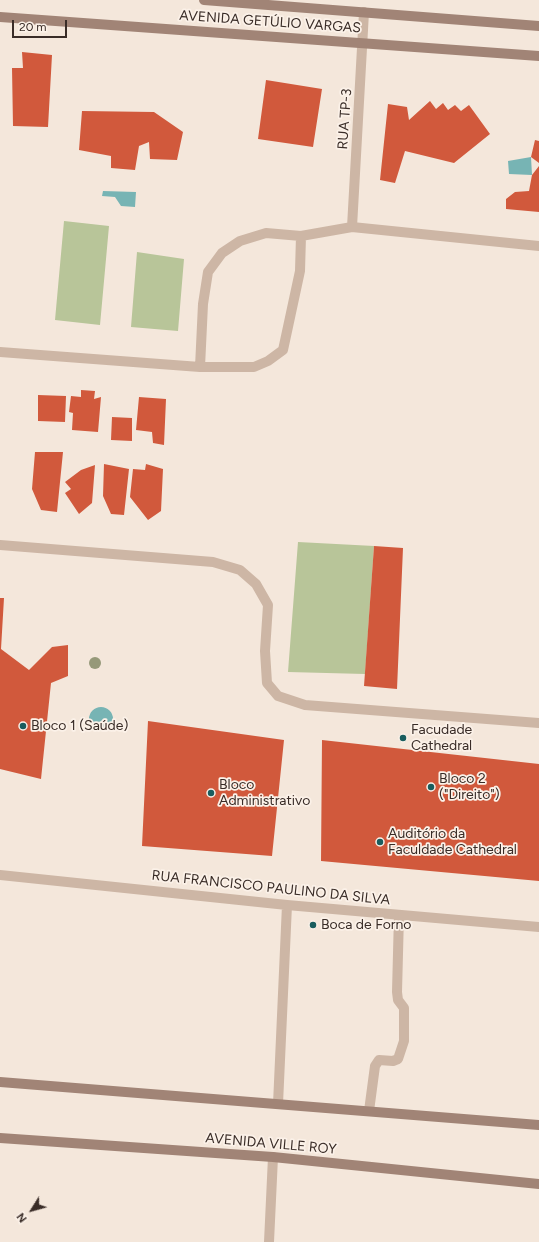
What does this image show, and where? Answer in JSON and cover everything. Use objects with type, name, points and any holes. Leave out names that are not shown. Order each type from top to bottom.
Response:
[{"type":"main road","name":"AVENIDA GETÚLIO VARGAS","points":[[204,0],[539,26]]},
{"type":"main road","name":"AVENIDA GETÚLIO VARGAS","points":[[0,17],[539,56]]},
{"type":"main road","points":[[0,1082],[539,1125]]},
{"type":"main road","name":"AVENIDA VILLE ROY","points":[[0,1138],[273,1157],[539,1184]]},
{"type":"street","name":"RUA TP-3","points":[[352,227],[364,12]]},
{"type":"street","points":[[200,367],[203,304],[208,272],[222,254],[240,241],[266,233],[301,236],[352,227],[539,246]]},
{"type":"street","points":[[0,352],[200,367],[254,367],[268,361],[283,350],[300,271],[301,236]]},
{"type":"street","points":[[0,545],[213,562],[240,570],[256,584],[268,605],[265,650],[267,683],[278,696],[305,705],[539,720]]},
{"type":"street","name":"RUA FRANCISCO PAULINO DA SILVA","points":[[0,875],[287,905],[539,927]]},
{"type":"street","points":[[278,1104],[287,905]]},
{"type":"street","points":[[369,1111],[375,1066],[379,1060],[393,1061],[398,1059],[404,1041],[404,1008],[398,1000],[397,992],[400,915]]},
{"type":"street","points":[[269,1242],[273,1157]]},
{"type":"green space","points":[[64,221],[109,226],[100,325],[55,320]]},
{"type":"green space","points":[[137,252],[184,259],[178,331],[131,327]]},
{"type":"green space","points":[[298,542],[374,546],[365,674],[288,672]]},
{"type":"water","points":[[531,157],[532,175],[509,174],[508,161]]},
{"type":"water","points":[[103,191],[136,192],[135,207],[121,206],[115,197],[102,196]]},
{"type":"water","points":[[101,707],[110,710],[113,719],[110,728],[101,731],[92,728],[89,719],[92,710]]},
{"type":"building","points":[[22,52],[52,55],[48,127],[13,126],[12,68],[23,68]]},
{"type":"building","points":[[266,80],[322,89],[313,147],[258,139]]},
{"type":"building","points":[[430,101],[436,109],[443,103],[448,110],[455,105],[461,111],[469,105],[490,134],[454,163],[405,151],[395,183],[380,180],[388,104],[407,107],[409,120]]},
{"type":"building","points":[[82,111],[154,112],[183,132],[177,160],[150,159],[149,142],[139,146],[135,170],[111,168],[111,156],[79,150]]},
{"type":"building","points":[[535,140],[539,141],[539,163],[531,157]]},
{"type":"building","points":[[539,166],[539,212],[506,209],[506,199],[515,192],[529,191],[532,175]]},
{"type":"building","points":[[81,390],[95,391],[94,399],[101,397],[98,432],[72,430],[73,413],[69,412],[71,396],[81,397]]},
{"type":"building","points":[[38,395],[66,396],[65,422],[38,421]]},
{"type":"building","points":[[139,397],[166,399],[164,445],[153,443],[152,432],[136,430]]},
{"type":"building","points":[[112,417],[132,418],[132,441],[111,440]]},
{"type":"building","points":[[35,452],[63,452],[57,512],[41,510],[32,489]]},
{"type":"building","points":[[104,464],[129,469],[124,515],[111,514],[103,496]]},
{"type":"building","points":[[146,464],[163,469],[161,511],[148,520],[130,497],[133,469],[145,470]]},
{"type":"building","points":[[95,465],[92,503],[79,514],[65,493],[71,489],[65,482],[81,470]]},
{"type":"building","points":[[374,546],[403,548],[397,689],[364,686]]},
{"type":"building","name":"Bloco 1 (Saúde)","points":[[0,598],[4,598],[1,649],[29,670],[52,647],[68,645],[68,676],[51,683],[41,779],[0,769]]},
{"type":"building","name":"Bloco Administrativo","points":[[148,721],[284,740],[272,856],[142,846]]},
{"type":"building","name":"Bloco 2 (\"Direito\")","points":[[322,740],[539,764],[539,881],[321,861]]},
{"type":"place","name":"Bloco 1 (Saúde)","points":[[23,726]]},
{"type":"place","name":"Facudade Cathedral","points":[[403,738]]},
{"type":"place","name":"Bloco 2 (\"Direito\")","points":[[431,787]]},
{"type":"place","name":"Bloco Administrativo","points":[[211,793]]},
{"type":"place","name":"Auditório da Faculdade Cathedral","points":[[380,842]]},
{"type":"place","name":"Boca de Forno","points":[[313,925]]}]
